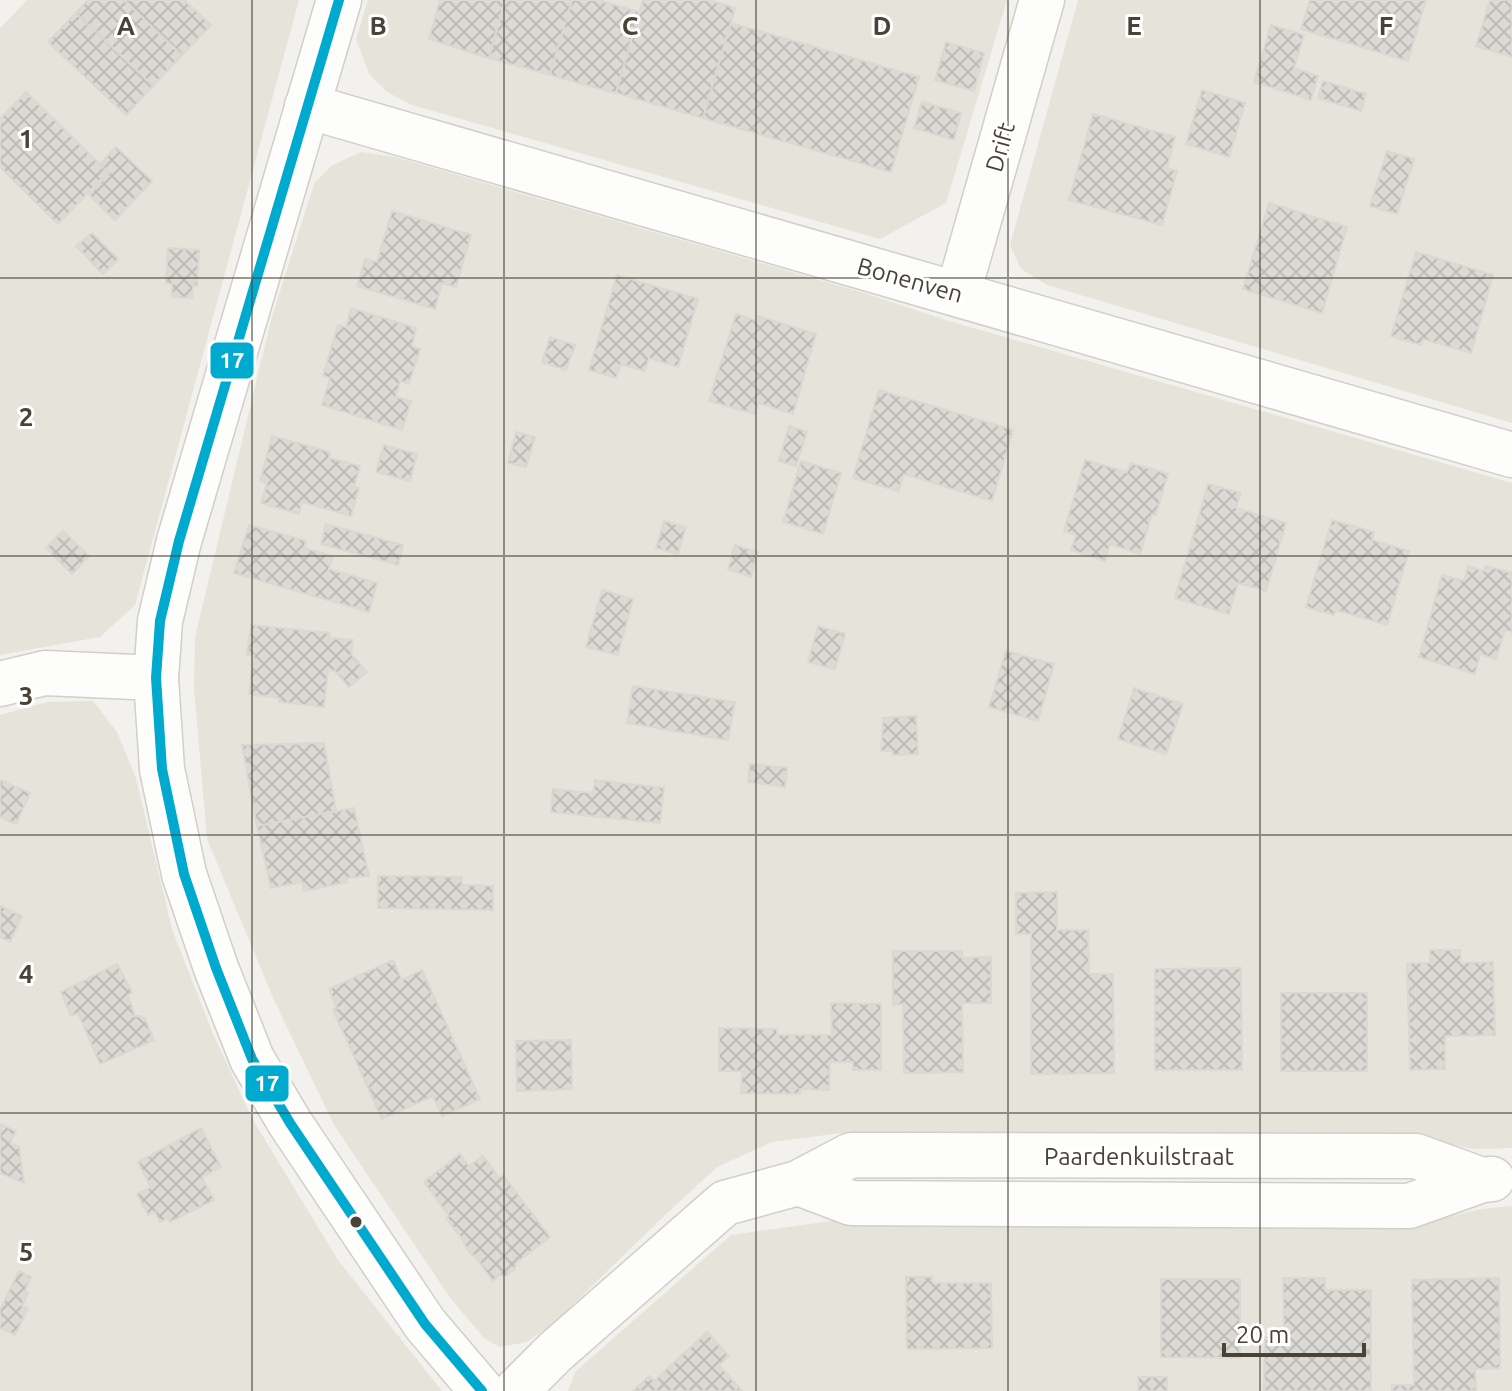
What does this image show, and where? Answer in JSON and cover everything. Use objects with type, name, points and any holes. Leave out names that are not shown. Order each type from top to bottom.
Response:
[{"type":"street","points":[[339,0],[179,541],[160,621],[156,678],[162,769],[184,874],[252,1059],[290,1123],[425,1324],[482,1391]]},
{"type":"street","name":"Drift","points":[[958,293],[1042,0]]},
{"type":"street","name":"Bonenven","points":[[307,106],[1512,455]]},
{"type":"street","points":[[0,684],[45,673],[156,678]]},
{"type":"street","name":"Paardenkuilstraat","points":[[516,1391],[555,1352],[725,1203],[798,1183],[851,1203],[1409,1206],[1497,1179]]},
{"type":"shaded area","points":[[27,0],[299,0],[135,605],[100,637],[0,655],[0,28]]},
{"type":"shaded area","points":[[368,0],[1007,0],[946,203],[880,239],[412,105],[387,92],[369,74],[356,39]]},
{"type":"shaded area","points":[[1078,0],[1512,0],[1512,423],[1047,285],[1021,269],[1010,245]]},
{"type":"shaded area","points":[[361,152],[395,157],[1512,483],[1512,1148],[1473,1149],[1408,1135],[849,1132],[772,1142],[717,1167],[553,1324],[527,1342],[499,1347],[484,1338],[451,1299],[334,1125],[274,1000],[207,839],[194,688],[195,637],[271,320],[314,184],[331,166]]},
{"type":"shaded area","points":[[93,701],[117,732],[136,778],[172,929],[213,1034],[253,1120],[338,1260],[442,1391],[0,1391],[0,715],[47,702]]},
{"type":"shaded area","points":[[1512,1206],[1512,1391],[568,1391],[576,1371],[731,1235],[845,1219],[1402,1228],[1481,1209]]},
{"type":"building","points":[[88,0],[124,0],[182,55],[153,86],[76,13]]},
{"type":"building","points":[[124,0],[184,0],[211,25],[182,55]]},
{"type":"building","points":[[440,0],[505,0],[489,58],[429,39]]},
{"type":"building","points":[[505,0],[572,0],[550,75],[489,58]]},
{"type":"building","points":[[572,0],[598,0],[639,12],[616,93],[550,75]]},
{"type":"building","points":[[643,0],[708,0],[735,8],[703,118],[616,93]]},
{"type":"building","points":[[1310,0],[1426,0],[1408,61],[1301,29]]},
{"type":"building","points":[[1490,0],[1512,0],[1512,57],[1476,46]]},
{"type":"building","points":[[76,13],[153,86],[126,115],[48,42]]},
{"type":"building","points":[[731,23],[919,77],[891,172],[703,118]]},
{"type":"building","points":[[1271,25],[1304,35],[1294,68],[1318,76],[1311,100],[1254,82]]},
{"type":"building","points":[[946,42],[984,53],[974,91],[935,80]]},
{"type":"building","points":[[1323,81],[1366,94],[1361,111],[1318,98]]},
{"type":"building","points":[[1202,90],[1245,103],[1229,157],[1186,144]]},
{"type":"building","points":[[26,92],[108,172],[58,224],[0,167],[0,119]]},
{"type":"building","points":[[922,102],[961,113],[954,140],[914,128]]},
{"type":"building","points":[[1093,114],[1175,137],[1167,168],[1177,171],[1162,225],[1069,200]]},
{"type":"building","points":[[116,147],[152,181],[115,220],[89,195],[109,173],[100,164]]},
{"type":"building","points":[[1387,151],[1414,159],[1397,214],[1370,206]]},
{"type":"building","points":[[1269,203],[1347,227],[1322,313],[1243,289]]},
{"type":"building","points":[[392,211],[471,235],[456,287],[442,283],[435,309],[357,286],[365,259],[377,262]]},
{"type":"building","points":[[92,233],[118,259],[103,274],[76,246]]},
{"type":"building","points":[[168,248],[199,250],[197,286],[193,285],[192,298],[172,297],[172,284],[166,283]]},
{"type":"building","points":[[1416,252],[1493,275],[1471,353],[1423,339],[1421,345],[1391,336]]},
{"type":"building","points":[[617,275],[698,299],[678,367],[649,358],[645,371],[621,364],[616,378],[589,370]]},
{"type":"building","points":[[351,308],[416,328],[412,346],[420,349],[409,384],[400,381],[396,397],[411,401],[402,430],[322,405],[330,378],[323,376],[338,325],[346,327]]},
{"type":"building","points":[[736,314],[757,321],[758,316],[816,334],[793,414],[758,403],[755,414],[709,401]]},
{"type":"building","points":[[550,337],[575,345],[566,370],[542,362]]},
{"type":"building","points":[[879,390],[1013,430],[992,501],[904,474],[898,491],[853,478]]},
{"type":"building","points":[[789,426],[807,432],[796,466],[779,461]]},
{"type":"building","points":[[516,432],[535,437],[526,467],[508,463]]},
{"type":"building","points":[[272,436],[330,452],[329,458],[360,466],[354,487],[359,488],[351,516],[302,502],[299,514],[261,503],[267,483],[260,481]]},
{"type":"building","points":[[384,445],[417,454],[410,481],[376,472]]},
{"type":"building","points":[[1085,460],[1127,472],[1131,463],[1168,474],[1140,554],[1110,544],[1105,561],[1071,550],[1076,535],[1064,531]]},
{"type":"building","points":[[801,461],[841,473],[823,534],[783,522]]},
{"type":"building","points":[[1208,484],[1241,493],[1236,508],[1286,523],[1266,591],[1238,583],[1229,614],[1175,598]]},
{"type":"building","points":[[1332,520],[1374,532],[1372,540],[1409,551],[1387,625],[1336,610],[1334,615],[1306,607]]},
{"type":"building","points":[[664,521],[686,527],[678,554],[656,548]]},
{"type":"building","points":[[326,524],[403,545],[398,565],[321,544]]},
{"type":"building","points":[[249,525],[306,541],[304,548],[333,556],[329,569],[377,583],[369,612],[234,573]]},
{"type":"building","points":[[63,531],[89,556],[72,574],[46,548]]},
{"type":"building","points":[[735,545],[758,552],[751,577],[728,569]]},
{"type":"building","points":[[1468,566],[1484,571],[1486,566],[1512,573],[1512,632],[1505,630],[1496,659],[1480,654],[1475,674],[1419,657],[1442,575],[1464,581]]},
{"type":"building","points":[[602,590],[633,599],[618,655],[586,647]]},
{"type":"building","points":[[251,625],[329,633],[329,638],[353,640],[351,654],[367,672],[349,687],[335,671],[328,670],[324,707],[279,702],[280,698],[249,694],[254,655],[247,655]]},
{"type":"building","points":[[818,626],[845,634],[835,669],[808,662]]},
{"type":"building","points":[[1006,651],[1054,664],[1038,721],[989,707]]},
{"type":"building","points":[[633,686],[735,702],[728,740],[627,723]]},
{"type":"building","points":[[1134,688],[1183,704],[1166,754],[1118,739]]},
{"type":"building","points":[[916,716],[918,754],[893,755],[892,751],[881,751],[883,718]]},
{"type":"building","points":[[324,743],[336,811],[257,826],[242,745]]},
{"type":"building","points":[[750,764],[787,768],[785,787],[748,782]]},
{"type":"building","points":[[0,780],[30,793],[16,824],[0,817]]},
{"type":"building","points":[[595,780],[664,788],[660,823],[551,812],[553,789],[593,793]]},
{"type":"building","points":[[354,808],[369,876],[345,878],[347,882],[304,891],[302,882],[271,888],[257,826]]},
{"type":"building","points":[[378,876],[462,877],[462,885],[493,886],[493,910],[378,908]]},
{"type":"building","points":[[1057,892],[1057,930],[1088,930],[1089,974],[1113,974],[1114,1073],[1031,1074],[1031,934],[1016,934],[1016,893]]},
{"type":"building","points":[[0,906],[22,916],[10,942],[0,937]]},
{"type":"building","points":[[1430,950],[1460,950],[1461,963],[1493,962],[1495,1035],[1445,1036],[1445,1069],[1410,1070],[1407,963],[1430,963]]},
{"type":"building","points":[[893,951],[962,951],[962,958],[991,957],[991,1003],[962,1003],[963,1072],[904,1073],[903,1004],[893,1005]]},
{"type":"building","points":[[393,960],[402,980],[422,970],[480,1099],[442,1116],[433,1096],[382,1119],[333,1010],[337,1008],[329,989]]},
{"type":"building","points":[[117,964],[132,992],[128,995],[135,1016],[145,1019],[154,1040],[100,1064],[78,1013],[71,1016],[61,992]]},
{"type":"building","points":[[1241,968],[1242,1070],[1155,1070],[1155,969]]},
{"type":"building","points":[[1281,993],[1367,993],[1367,1071],[1281,1071]]},
{"type":"building","points":[[831,1003],[881,1004],[881,1070],[853,1070],[853,1062],[830,1062],[829,1090],[800,1089],[800,1094],[741,1093],[742,1071],[719,1071],[719,1028],[777,1029],[777,1035],[832,1035]]},
{"type":"building","points":[[571,1040],[572,1089],[517,1091],[516,1041]]},
{"type":"building","points":[[0,1124],[16,1131],[10,1143],[19,1147],[24,1183],[0,1173]]},
{"type":"building","points":[[201,1128],[221,1167],[202,1177],[214,1200],[170,1222],[168,1218],[160,1222],[155,1212],[148,1215],[137,1194],[151,1187],[138,1162]]},
{"type":"building","points":[[460,1154],[469,1166],[483,1156],[499,1178],[503,1175],[550,1237],[516,1263],[515,1269],[506,1276],[499,1275],[493,1281],[472,1256],[446,1218],[449,1216],[424,1182]]},
{"type":"building","points":[[19,1271],[31,1277],[22,1306],[28,1309],[15,1335],[0,1328],[0,1310]]},
{"type":"building","points":[[906,1277],[932,1277],[933,1283],[991,1283],[992,1348],[907,1349]]},
{"type":"building","points":[[1283,1278],[1325,1278],[1325,1290],[1371,1290],[1371,1391],[1264,1391],[1265,1337],[1284,1337]]},
{"type":"building","points":[[1499,1278],[1500,1368],[1475,1369],[1476,1391],[1392,1391],[1392,1385],[1414,1385],[1412,1280]]},
{"type":"building","points":[[1161,1279],[1240,1279],[1240,1358],[1161,1357]]},
{"type":"building","points":[[707,1332],[729,1356],[719,1365],[742,1391],[633,1391],[649,1376],[654,1381]]},
{"type":"building","points":[[1138,1377],[1167,1377],[1167,1391],[1138,1391]]},
{"type":"transit line","name":"17","points":[[339,0],[179,541],[160,621],[156,678],[162,769],[184,874],[252,1059],[290,1123],[425,1324],[482,1391]]}]
